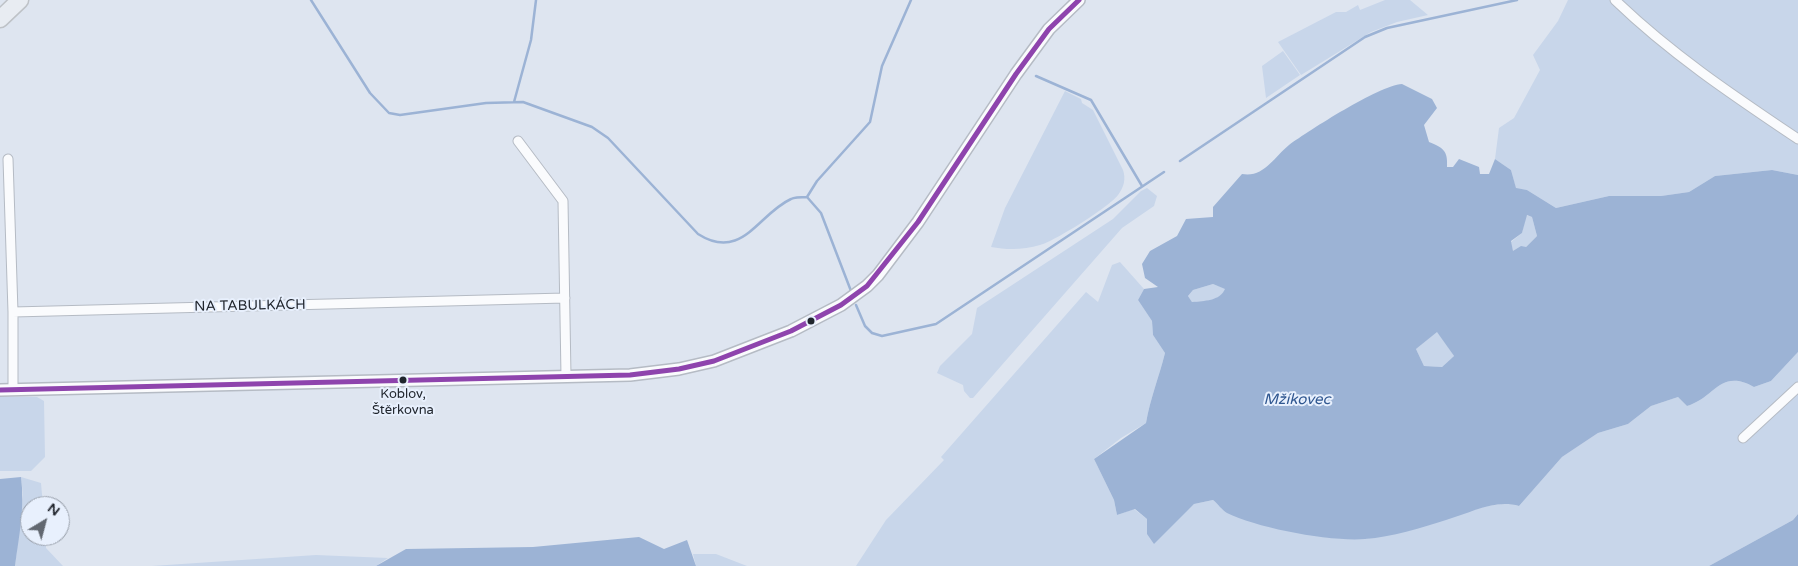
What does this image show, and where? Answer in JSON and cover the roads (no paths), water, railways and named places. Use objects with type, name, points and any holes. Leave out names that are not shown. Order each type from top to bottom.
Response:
[{"type":"highway","points":[[0,19],[20,0]]},
{"type":"street","points":[[0,390],[630,375],[679,369],[714,360],[791,330],[841,304],[878,275],[918,222],[1048,29],[1079,0]]},
{"type":"street","points":[[1615,0],[1643,27],[1684,61],[1798,139]]},
{"type":"street","points":[[518,141],[563,201],[566,376]]},
{"type":"street","points":[[8,159],[13,312],[13,390]]},
{"type":"street","name":"NA TABULKÁCH","points":[[13,312],[565,298]]},
{"type":"street","points":[[1743,438],[1798,386]]},
{"type":"water","name":"Mžíkovec","points":[[1402,84],[1432,99],[1437,108],[1424,125],[1429,142],[1444,150],[1447,157],[1447,167],[1453,167],[1459,159],[1479,167],[1480,174],[1489,174],[1495,159],[1511,170],[1516,188],[1527,190],[1556,208],[1609,196],[1661,196],[1689,192],[1715,176],[1772,170],[1798,175],[1798,352],[1771,381],[1754,387],[1743,382],[1733,381],[1725,383],[1697,402],[1687,406],[1678,397],[1651,406],[1628,424],[1598,433],[1562,457],[1519,506],[1501,504],[1482,508],[1406,532],[1375,538],[1351,539],[1294,533],[1256,524],[1227,513],[1213,500],[1194,504],[1154,544],[1147,534],[1147,519],[1135,509],[1117,515],[1114,500],[1094,459],[1146,423],[1165,353],[1153,335],[1152,321],[1138,300],[1144,289],[1158,287],[1145,278],[1142,264],[1150,251],[1177,236],[1186,219],[1213,217],[1213,207],[1242,174],[1257,173],[1263,170],[1289,145],[1312,129],[1361,100]],"holes":[[[1527,215],[1532,217],[1537,236],[1526,247],[1521,246],[1513,251],[1511,241],[1522,233]],[[1213,284],[1225,289],[1216,298],[1192,302],[1188,296],[1193,290]],[[1437,332],[1454,356],[1442,367],[1424,366],[1416,349]]]},
{"type":"water","points":[[21,477],[20,532],[15,566],[0,566],[0,479]]},
{"type":"water","points":[[1798,514],[1798,566],[1709,566],[1793,520]]},
{"type":"water","points":[[639,537],[664,549],[687,540],[696,566],[376,566],[406,549],[533,547]]},
{"type":"waterway","points":[[311,0],[370,93],[389,113],[400,115],[486,103],[523,102],[592,127],[608,138],[698,234],[713,241],[726,242],[738,239],[749,233],[779,206],[793,198],[807,197],[821,213],[851,291]]},
{"type":"waterway","points":[[514,102],[531,40],[536,0]]},
{"type":"waterway","points":[[807,197],[817,181],[870,122],[882,66],[911,0]]},
{"type":"waterway","points":[[1180,161],[1365,37],[1387,28],[1517,0]]},
{"type":"waterway","points":[[1036,76],[1091,100],[1142,186]]},
{"type":"waterway","points":[[856,305],[865,326],[872,333],[882,336],[936,324],[1164,172]]},
{"type":"place","name":"Koblov, Štěrkovna","points":[[403,380]]}]
